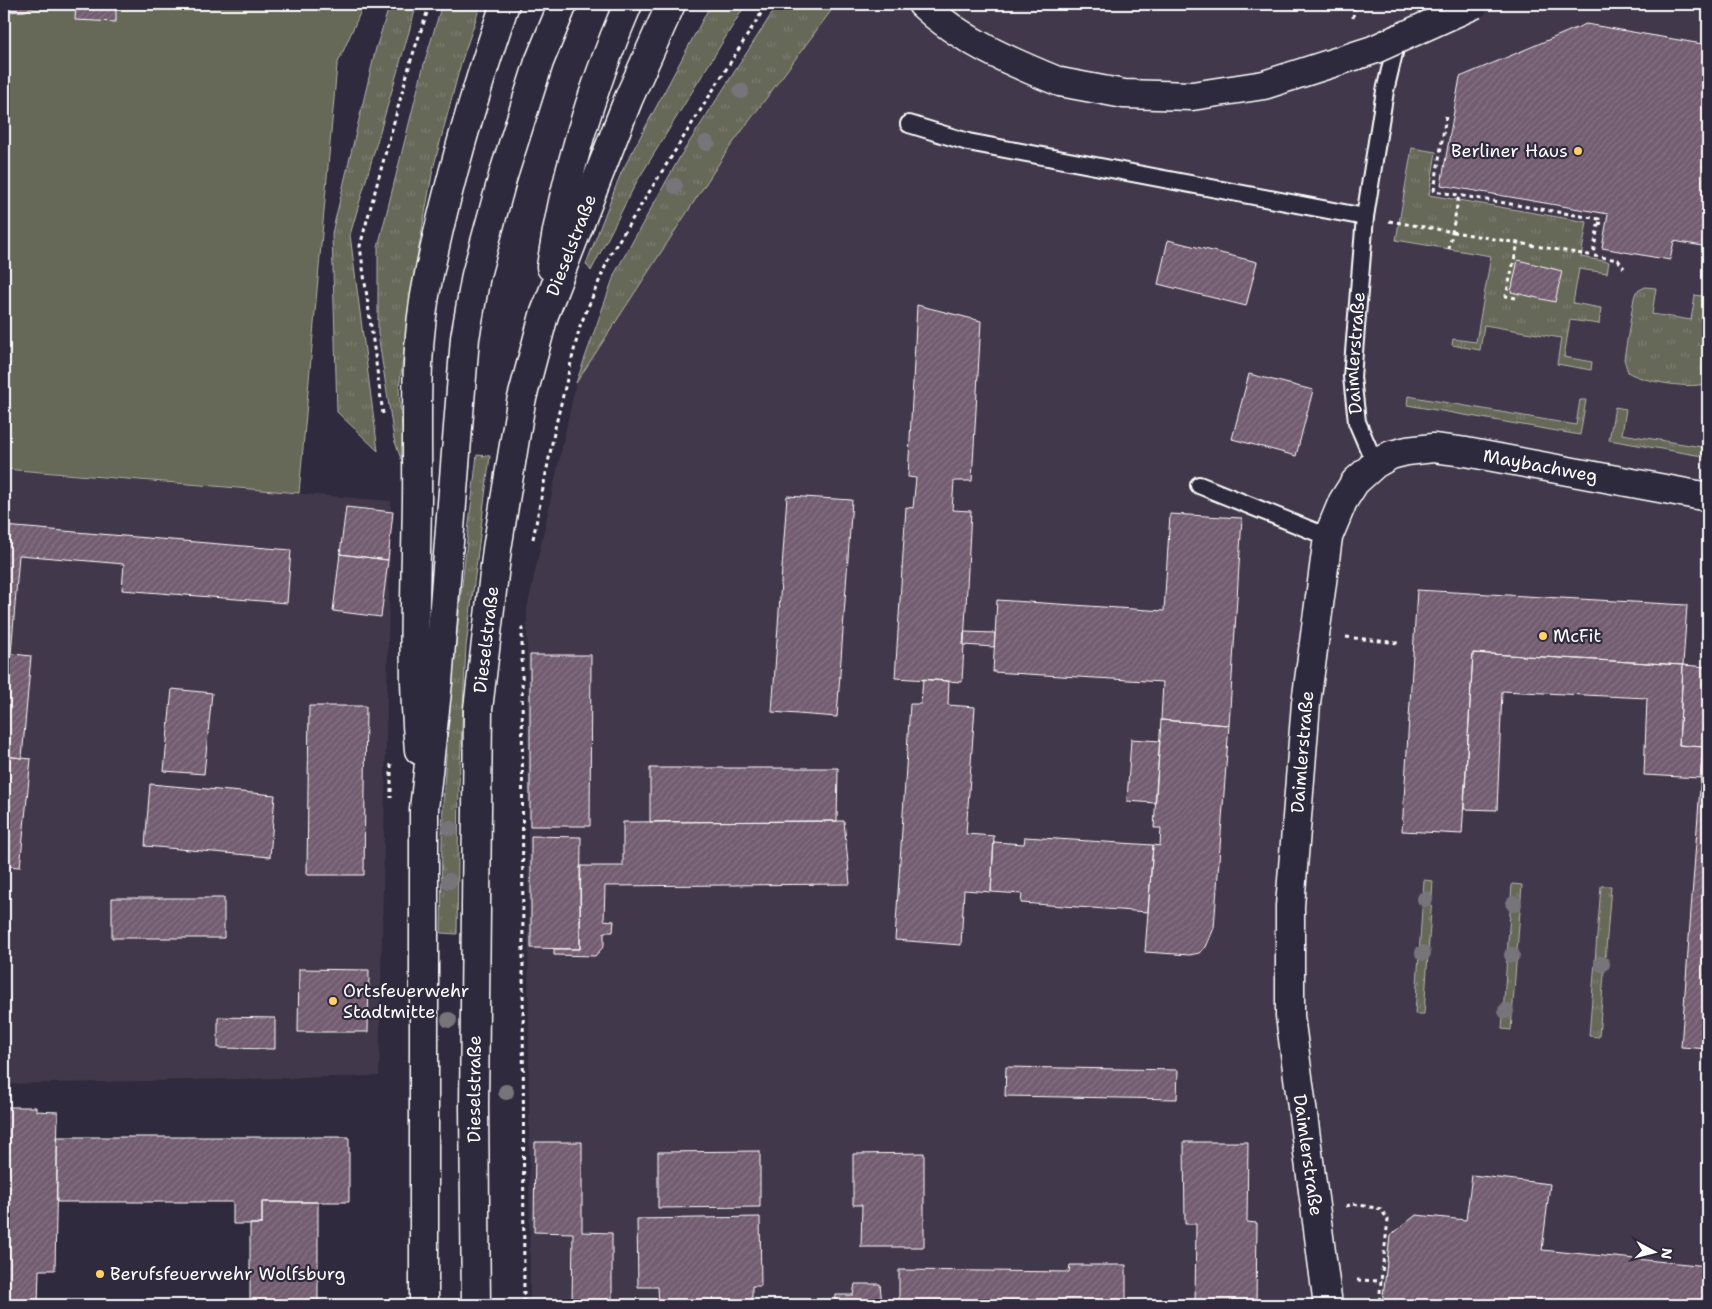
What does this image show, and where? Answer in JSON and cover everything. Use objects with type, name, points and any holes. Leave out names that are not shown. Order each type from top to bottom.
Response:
[{"type":"main road","points":[[424,1305],[424,809],[414,682],[418,482],[416,374],[428,280],[481,74],[505,4]]},
{"type":"main road","points":[[424,809],[438,682],[465,338],[476,275],[503,176],[539,62],[563,4]]},
{"type":"main road","points":[[544,316],[559,213],[606,56],[628,4]]},
{"type":"main road","points":[[922,4],[938,18],[1001,58],[1060,82],[1124,94],[1192,96],[1264,85],[1373,50],[1475,4]]},
{"type":"main road","name":"Dieselstraße","points":[[476,1305],[474,1107],[478,709],[497,548],[520,402],[544,316],[628,100],[671,6]]},
{"type":"main road","name":"Maybachweg","points":[[1375,464],[1391,455],[1433,448],[1466,452],[1708,497]]},
{"type":"main road","name":"Daimlerstraße","points":[[1327,1295],[1290,1016],[1290,906],[1306,703],[1328,537],[1343,502],[1355,482],[1375,464]]},
{"type":"lane","name":"Daimlerstraße","points":[[1375,464],[1357,422],[1352,377],[1365,217],[1386,91],[1400,26]]},
{"type":"lane","points":[[909,124],[968,142],[1365,217]]},
{"type":"lane","points":[[1199,485],[1328,537]]},
{"type":"path","points":[[384,418],[360,246],[411,60],[430,4]]},
{"type":"path","points":[[533,541],[555,428],[580,326],[611,253],[767,4]]},
{"type":"path","points":[[1353,18],[1354,4]]},
{"type":"path","points":[[1446,116],[1434,191],[1599,218],[1593,255]]},
{"type":"path","points":[[1449,249],[1459,195]]},
{"type":"path","points":[[1365,217],[1593,255],[1618,260],[1624,268]]},
{"type":"path","points":[[1598,223],[1606,224]]},
{"type":"path","points":[[1516,298],[1506,296],[1518,243]]},
{"type":"path","points":[[1707,282],[1708,274]]},
{"type":"path","points":[[522,624],[524,1305]]},
{"type":"path","points":[[1316,633],[1398,643]]},
{"type":"path","points":[[391,757],[391,806]]},
{"type":"path","points":[[1315,1210],[1354,1204],[1380,1209],[1388,1220],[1379,1305]]},
{"type":"path","points":[[1327,1295],[1362,1279],[1381,1281]]},
{"type":"shaded area","points":[[836,4],[1676,4],[1708,9],[1708,1305],[530,1305],[527,609],[576,383],[727,151]]},
{"type":"shaded area","points":[[4,470],[391,501],[379,1076],[4,1084]]},
{"type":"green space","points":[[4,4],[364,4],[337,65],[299,493],[4,469]]},
{"type":"green space","points":[[390,4],[417,4],[350,235],[378,451],[337,412],[332,233],[376,48]]},
{"type":"green space","points":[[442,4],[481,4],[461,63],[433,169],[414,274],[399,389],[405,470],[394,439],[378,334],[378,247],[424,64]]},
{"type":"green space","points":[[711,4],[746,4],[636,183],[591,271],[586,264],[621,173]]},
{"type":"green space","points":[[778,4],[836,4],[727,151],[576,383],[615,273],[681,155]]},
{"type":"green space","points":[[1412,148],[1436,152],[1429,195],[1587,222],[1581,257],[1609,262],[1607,273],[1579,269],[1573,303],[1601,308],[1599,324],[1570,320],[1564,357],[1592,362],[1591,370],[1557,364],[1561,338],[1484,325],[1480,350],[1452,345],[1453,339],[1476,342],[1491,256],[1396,240]]},
{"type":"green space","points":[[1645,287],[1656,288],[1652,314],[1691,320],[1695,295],[1708,297],[1708,382],[1692,386],[1668,384],[1644,379],[1628,372],[1624,359],[1634,298],[1636,292]]},
{"type":"green space","points":[[1408,396],[1576,425],[1580,400],[1586,400],[1580,435],[1407,405]]},
{"type":"green space","points":[[1615,407],[1626,409],[1622,434],[1708,448],[1708,457],[1609,440]]},
{"type":"green space","points":[[477,455],[490,456],[466,647],[459,785],[457,934],[441,933],[443,804],[454,661]]},
{"type":"green space","points":[[1424,880],[1433,881],[1424,1014],[1415,1014]]},
{"type":"green space","points":[[1512,884],[1522,885],[1511,1030],[1502,1029]]},
{"type":"green space","points":[[1601,886],[1611,886],[1599,1037],[1589,1036]]},
{"type":"building","points":[[4,4],[39,4],[25,11],[4,12]]},
{"type":"building","points":[[76,4],[116,4],[116,22],[75,20]]},
{"type":"building","name":"Berliner Haus","points":[[1586,24],[1708,45],[1708,247],[1674,241],[1670,260],[1602,248],[1608,214],[1441,185],[1460,77]]},
{"type":"building","points":[[1168,240],[1257,262],[1246,306],[1158,284]]},
{"type":"building","points":[[1518,260],[1562,271],[1555,302],[1511,292]]},
{"type":"building","points":[[917,305],[981,321],[972,481],[954,481],[952,510],[971,511],[962,682],[895,678],[906,507],[913,508],[916,478],[908,477]]},
{"type":"building","points":[[1249,374],[1313,390],[1296,456],[1232,439]]},
{"type":"building","points":[[787,496],[852,500],[837,717],[772,712]]},
{"type":"building","points":[[346,507],[393,512],[388,560],[340,554]]},
{"type":"building","points":[[1170,514],[1242,518],[1229,725],[1161,720],[1163,682],[993,672],[997,600],[1164,611]]},
{"type":"building","points":[[4,526],[291,550],[287,603],[122,590],[124,564],[19,555],[11,654],[4,653]]},
{"type":"building","points":[[340,554],[388,560],[381,617],[333,611]]},
{"type":"building","points":[[1417,590],[1687,605],[1683,665],[1473,653],[1462,834],[1402,831]]},
{"type":"building","points":[[964,632],[995,633],[994,647],[963,645]]},
{"type":"building","points":[[4,653],[31,656],[22,758],[4,756]]},
{"type":"building","points":[[1473,653],[1683,665],[1679,745],[1703,747],[1700,778],[1644,775],[1647,698],[1502,691],[1497,810],[1464,809]]},
{"type":"building","points":[[530,655],[591,655],[590,826],[530,826]]},
{"type":"building","points":[[1683,665],[1708,667],[1708,1049],[1681,1047],[1703,747],[1679,745]]},
{"type":"building","points":[[923,679],[949,681],[948,705],[975,707],[966,834],[994,836],[991,892],[964,890],[961,945],[895,940],[910,704],[921,704]]},
{"type":"building","points":[[172,689],[212,693],[204,774],[164,771]]},
{"type":"building","points":[[309,706],[366,706],[364,875],[307,875]]},
{"type":"building","points":[[1161,720],[1229,725],[1214,928],[1206,947],[1199,953],[1190,955],[1145,952],[1153,845],[1160,846],[1161,828],[1154,828]]},
{"type":"building","points":[[1131,739],[1160,741],[1155,803],[1127,801]]},
{"type":"building","points":[[4,756],[31,759],[20,867],[4,866]]},
{"type":"building","points":[[650,768],[838,768],[837,821],[650,822]]},
{"type":"building","points":[[150,784],[275,795],[270,857],[145,846]]},
{"type":"building","points":[[844,821],[850,884],[605,886],[604,920],[614,921],[613,932],[604,932],[604,946],[595,956],[554,955],[554,949],[580,949],[580,866],[623,866],[623,822]]},
{"type":"building","points":[[531,836],[581,837],[580,949],[531,948]]},
{"type":"building","points":[[1025,837],[1153,845],[1148,912],[1021,903],[1022,894],[991,892],[994,842],[1024,844]]},
{"type":"building","points":[[112,898],[224,898],[224,938],[112,938]]},
{"type":"building","points":[[4,938],[5,938],[4,986]]},
{"type":"building","name":"Ortsfeuerwehr Stadtmitte","points":[[299,969],[369,970],[368,1032],[298,1032]]},
{"type":"building","points":[[218,1017],[275,1018],[275,1049],[218,1048]]},
{"type":"building","points":[[1006,1067],[1178,1070],[1177,1099],[1005,1096]]},
{"type":"building","points":[[4,1107],[36,1107],[36,1111],[58,1112],[55,1270],[39,1270],[38,1305],[4,1305]]},
{"type":"building","points":[[57,1137],[349,1137],[349,1202],[262,1202],[262,1224],[233,1224],[233,1202],[57,1202]]},
{"type":"building","points":[[535,1142],[582,1142],[582,1232],[612,1233],[612,1305],[572,1305],[573,1233],[534,1232]]},
{"type":"building","points":[[1184,1142],[1248,1142],[1247,1222],[1257,1223],[1256,1305],[1195,1305],[1196,1224],[1185,1224]]},
{"type":"building","points":[[760,1151],[760,1207],[658,1208],[658,1152]]},
{"type":"building","points":[[924,1153],[924,1247],[861,1247],[862,1205],[853,1205],[853,1154]]},
{"type":"building","points":[[1472,1175],[1550,1184],[1542,1250],[1708,1266],[1708,1305],[1382,1305],[1390,1236],[1416,1215],[1466,1220]]},
{"type":"building","points":[[262,1202],[318,1202],[318,1305],[250,1305],[250,1224],[262,1224]]},
{"type":"building","points":[[760,1217],[761,1286],[752,1286],[752,1305],[659,1305],[658,1287],[638,1287],[637,1219]]},
{"type":"building","points":[[1070,1265],[1126,1265],[1126,1305],[899,1304],[899,1270],[1069,1272]]},
{"type":"building","points":[[855,1284],[880,1284],[882,1305],[835,1305],[836,1295],[853,1295]]},
{"type":"place","name":"Berliner Haus","points":[[1578,151]]},
{"type":"place","name":"McFit","points":[[1543,636]]},
{"type":"place","name":"Ortsfeuerwehr Stadtmitte","points":[[333,1001]]},
{"type":"place","name":"Berufsfeuerwehr Wolfsburg","points":[[100,1274]]}]
